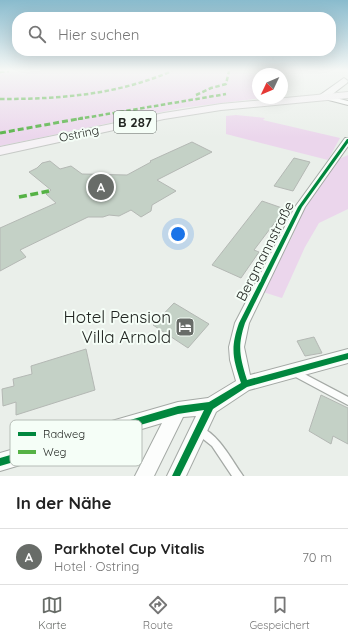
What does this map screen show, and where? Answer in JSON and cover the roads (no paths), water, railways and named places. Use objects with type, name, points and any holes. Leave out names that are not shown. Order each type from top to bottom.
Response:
[{"type":"main road","name":"Ostring","points":[[0,151],[172,115],[221,107],[348,95]]},
{"type":"street","points":[[323,97],[330,93]]},
{"type":"street","points":[[323,97],[348,104]]},
{"type":"street","name":"Bergmannstraße","points":[[245,384],[237,357],[236,345],[236,339],[242,324],[300,207],[348,140]]},
{"type":"street","points":[[142,421],[178,410],[210,406],[245,384],[348,356]]},
{"type":"street","points":[[176,476],[210,406]]},
{"type":"street","points":[[144,476],[178,410]]},
{"type":"street","points":[[0,462],[10,459]]},
{"type":"lane","points":[[291,371],[348,401]]},
{"type":"lane","points":[[199,430],[215,443],[238,476]]},
{"type":"place","name":"Parkhotel Cup Vitalis","points":[[101,187]]},
{"type":"place","name":"Hotel Pension Villa Arnold","points":[[185,327]]}]
